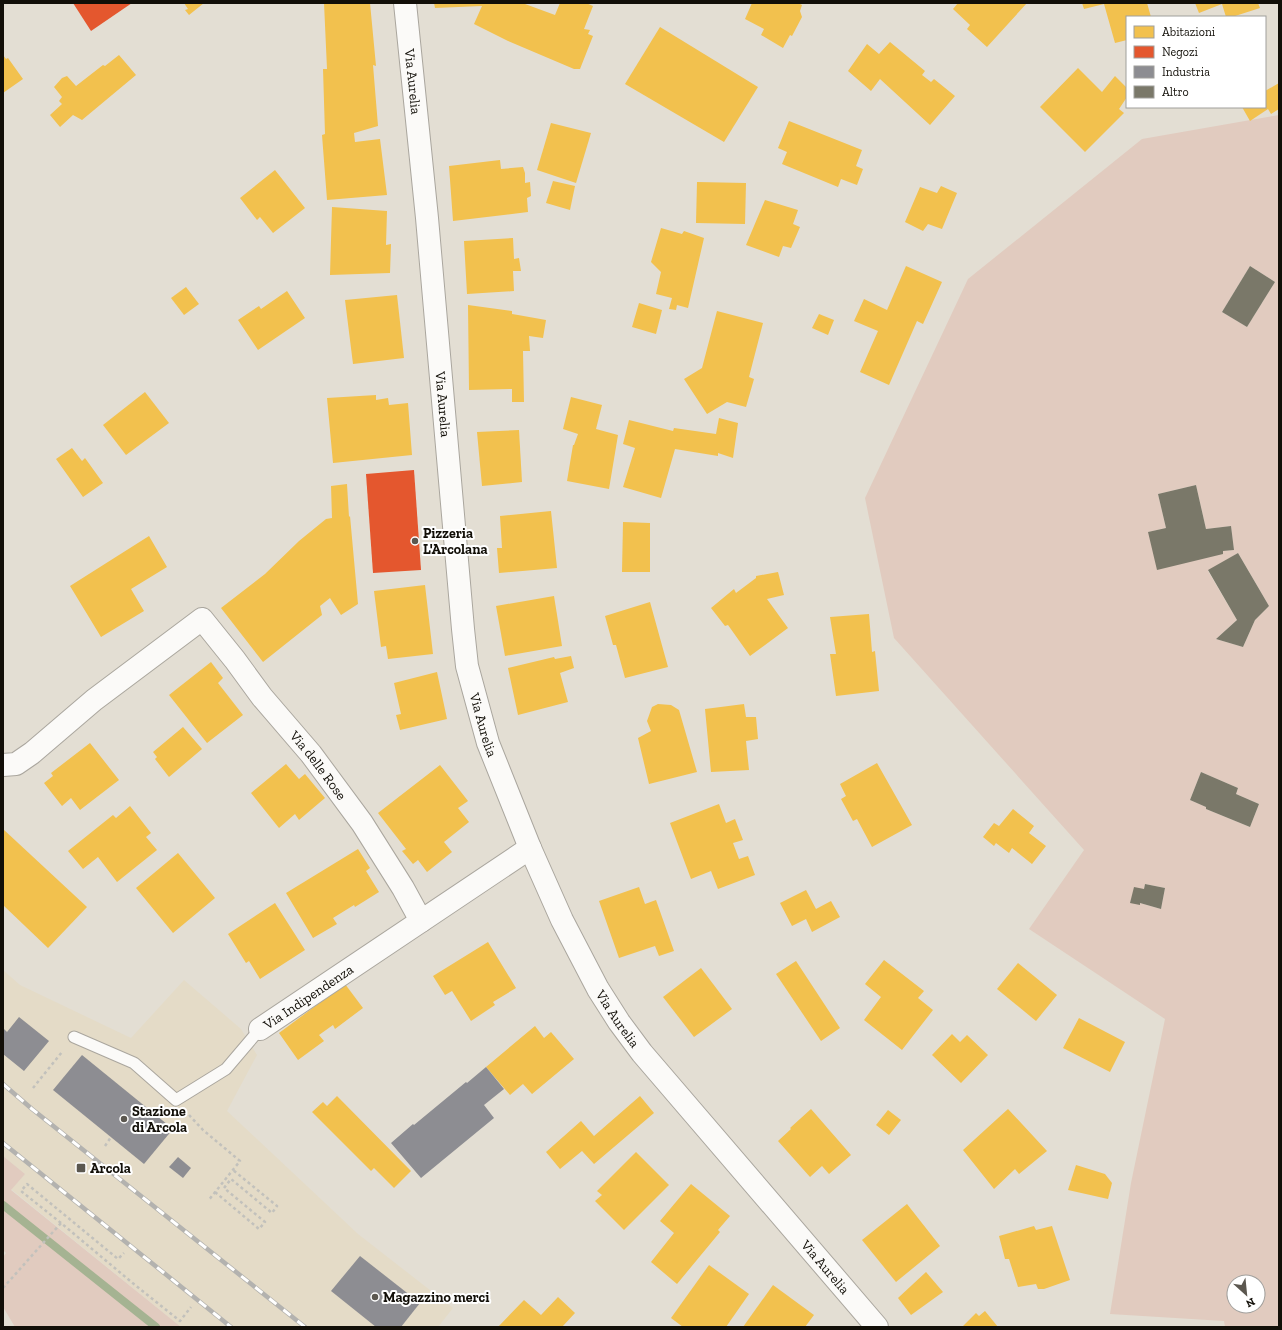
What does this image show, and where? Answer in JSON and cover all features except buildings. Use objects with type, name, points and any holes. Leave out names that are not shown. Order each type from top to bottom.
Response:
[{"type":"main road","name":"Via Aurelia","points":[[405,3],[427,218],[467,666],[488,742],[530,848],[562,920],[598,989],[619,1022],[642,1052],[876,1327]]},
{"type":"main road","name":"Via delle Rose","points":[[3,765],[16,764],[32,753],[94,700],[202,619],[262,697],[311,754],[362,824],[403,888],[421,921]]},
{"type":"main road","name":"Via Indipendenza","points":[[260,1029],[530,848]]},
{"type":"lane","name":"Via Indipendenza","points":[[176,1100],[226,1069],[260,1029]]},
{"type":"lane","points":[[74,1037],[134,1063],[176,1100]]},
{"type":"path","points":[[33,1088],[74,1037]]},
{"type":"path","points":[[176,1100],[203,1130],[240,1161],[208,1201]]},
{"type":"path","points":[[105,1146],[111,1137]]},
{"type":"path","points":[[215,1192],[259,1229],[265,1222],[224,1188],[231,1179],[272,1214],[277,1206],[233,1170]]},
{"type":"path","points":[[124,1252],[118,1259],[26,1184],[21,1191],[180,1321],[191,1308]]},
{"type":"path","points":[[3,1288],[61,1223]]},
{"type":"shaded area","points":[[1279,115],[1279,1327],[1225,1327],[1224,1321],[1110,1314],[1131,1183],[1165,1019],[1029,929],[1084,850],[894,638],[865,498],[968,279],[1142,139]],"holes":[[[1250,266],[1275,282],[1247,327],[1222,312]],[[1196,485],[1206,529],[1231,526],[1234,550],[1223,551],[1223,554],[1148,532],[1166,528],[1158,494]],[[1238,553],[1269,606],[1255,620],[1243,647],[1216,639],[1237,620],[1208,571]],[[1201,772],[1238,788],[1236,794],[1259,804],[1250,827],[1206,809],[1206,807],[1190,800]],[[1145,884],[1165,888],[1161,909],[1140,903]]]},
{"type":"shaded area","name":"Arcola","points":[[3,970],[20,985],[131,1038],[184,980],[241,1029],[257,1055],[227,1111],[358,1234],[453,1308],[438,1327],[203,1327],[200,1325],[198,1327],[181,1327],[11,1189],[25,1174],[3,1156]]},
{"type":"shaded area","points":[[3,1156],[25,1174],[11,1190],[181,1327],[15,1327],[3,1307],[3,1257],[6,1253],[3,1250]]},
{"type":"waterway","points":[[3,1205],[156,1327]]},
{"type":"railway","points":[[3,1084],[32,1109],[305,1327]]},
{"type":"railway","points":[[3,1143],[231,1327]]},
{"type":"place","name":"Pizzeria L'Arcolana","points":[[415,541]]},
{"type":"place","name":"Stazione di Arcola","points":[[124,1119]]},
{"type":"place","name":"Arcola","points":[[81,1168]]},
{"type":"place","name":"Magazzino merci","points":[[375,1297]]}]
